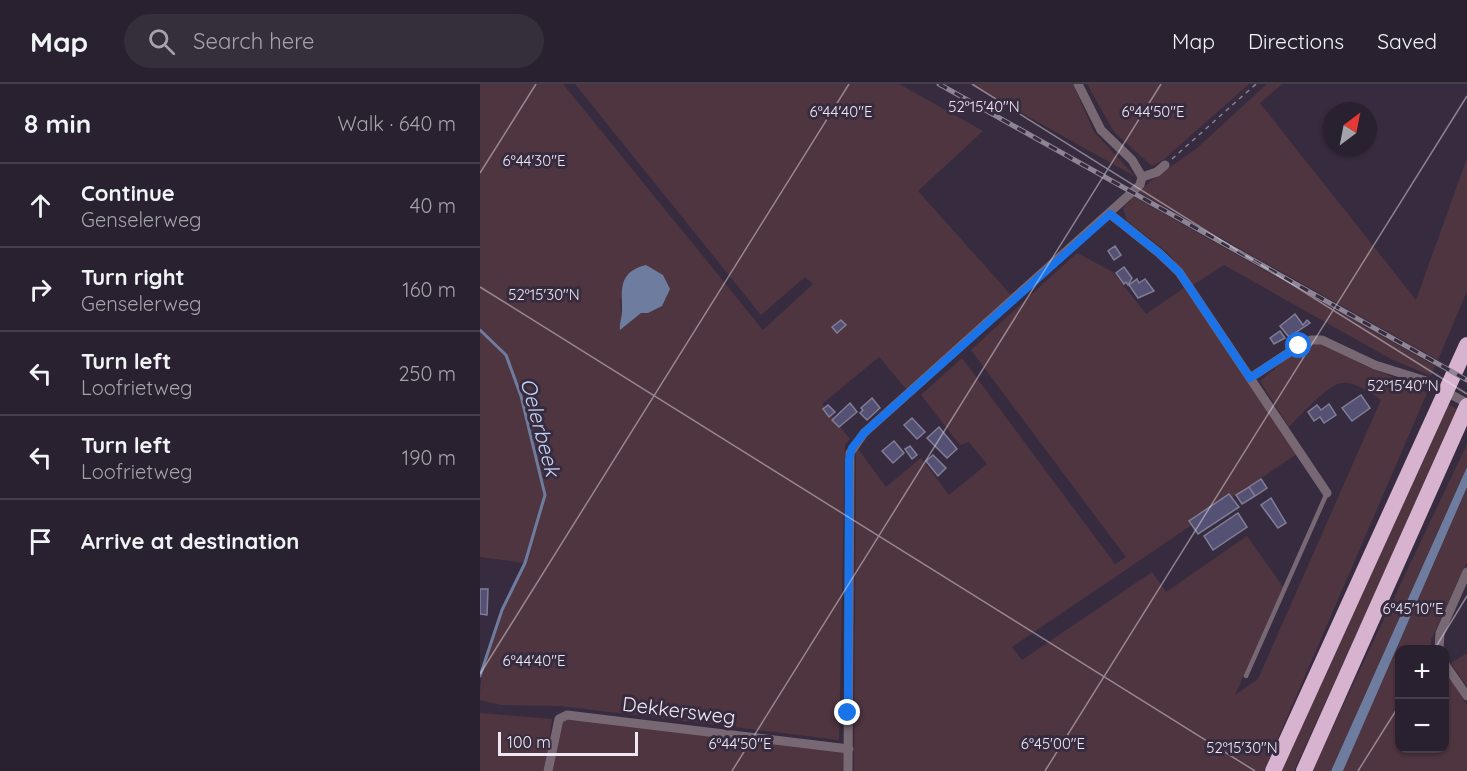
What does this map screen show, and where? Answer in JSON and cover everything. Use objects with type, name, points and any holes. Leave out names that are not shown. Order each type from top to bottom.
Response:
[{"type":"highway","points":[[1273,771],[1466,347]]},
{"type":"highway","points":[[1304,771],[1466,408]]},
{"type":"street","points":[[849,771],[849,471],[852,448],[864,433],[1140,185],[1142,177],[1132,160],[1101,130],[1078,84]]},
{"type":"street","points":[[1142,177],[1157,172],[1165,165]]},
{"type":"street","points":[[1110,214],[1179,272],[1327,493]]},
{"type":"street","points":[[1250,378],[1299,346],[1311,340],[1322,340],[1375,365],[1426,381],[1466,408]]},
{"type":"street","points":[[1439,645],[1440,633],[1467,572]]},
{"type":"street","points":[[1449,670],[1467,696]]},
{"type":"street","name":"Dekkersweg","points":[[548,771],[556,727],[559,719],[567,715],[849,749]]},
{"type":"lane","points":[[1246,676],[1327,493]]},
{"type":"path","points":[[1165,165],[1256,84]]},
{"type":"shaded area","points":[[480,84],[563,84],[763,330],[813,284],[805,277],[761,315],[575,84],[899,84],[983,131],[918,191],[1011,295],[907,390],[879,357],[822,404],[850,439],[845,444],[839,740],[560,706],[500,705],[480,700],[488,647],[524,563],[480,557]],"holes":[[[620,299],[648,313],[641,313],[619,328],[622,319]]]},
{"type":"shaded area","points":[[970,84],[1073,84],[1094,132],[1136,177]]},
{"type":"shaded area","points":[[1087,84],[1249,84],[1163,160],[1152,166],[1114,132]]},
{"type":"shaded area","points":[[1267,84],[1282,84],[1260,103],[1416,300],[1467,158],[1467,291],[1438,360],[1139,192],[1153,179],[1196,149]]},
{"type":"shaded area","points":[[1134,197],[1435,366],[1431,376],[1391,359],[1224,265],[1193,285],[1168,253],[1127,221],[1123,208]]},
{"type":"shaded area","points":[[1077,253],[1113,272],[1146,314],[1184,288],[1298,453],[1012,647],[1022,660],[1152,572],[1166,592],[1247,536],[1283,587],[1235,695],[1258,679],[1381,400],[1357,386],[1341,383],[1321,395],[1289,427],[1260,381],[1299,350],[1313,344],[1320,344],[1334,348],[1362,364],[1427,393],[1264,771],[854,771],[856,451],[858,449],[886,487],[921,458],[949,495],[987,464],[969,442],[960,445],[921,395],[962,358],[1115,564],[1126,557],[971,350]]},
{"type":"shaded area","points":[[1447,404],[1459,410],[1294,771],[1279,771]]},
{"type":"shaded area","points":[[1467,444],[1467,467],[1331,771],[1312,771]]},
{"type":"shaded area","points":[[1467,487],[1467,562],[1431,640],[1431,645],[1398,645]]},
{"type":"shaded area","points":[[1395,652],[1395,753],[1449,753],[1449,678],[1467,705],[1467,771],[1343,771]]},
{"type":"shaded area","points":[[1467,653],[1467,687],[1451,663]]},
{"type":"shaded area","points":[[480,713],[552,719],[544,771],[480,771]]},
{"type":"shaded area","points":[[563,718],[845,752],[845,771],[550,771]]},
{"type":"water","points":[[646,265],[663,275],[670,289],[662,306],[648,313],[641,313],[620,330],[622,289],[626,277],[630,272]]},
{"type":"water","points":[[1467,467],[1467,487],[1398,645],[1395,645],[1395,652],[1343,771],[1331,771]]},
{"type":"building","points":[[1115,246],[1121,255],[1114,260],[1108,251]]},
{"type":"building","points":[[1124,267],[1132,278],[1128,285],[1126,282],[1124,284],[1116,273]]},
{"type":"building","points":[[1137,279],[1139,283],[1145,279],[1154,291],[1138,298],[1129,285]]},
{"type":"building","points":[[1295,314],[1303,325],[1307,320],[1310,323],[1289,337],[1280,326]]},
{"type":"building","points":[[841,320],[846,325],[837,333],[832,327]]},
{"type":"building","points":[[1280,331],[1285,338],[1274,344],[1270,338]]},
{"type":"building","points":[[1361,395],[1370,408],[1352,421],[1342,408]]},
{"type":"building","points":[[872,398],[880,408],[867,420],[860,413],[863,410],[861,408]]},
{"type":"building","points":[[850,403],[857,412],[839,427],[832,420]]},
{"type":"building","points":[[1329,404],[1336,415],[1324,423],[1320,417],[1314,421],[1308,412],[1317,405],[1321,410]]},
{"type":"building","points":[[828,405],[835,412],[829,417],[823,409]]},
{"type":"building","points":[[912,418],[925,432],[917,439],[904,425]]},
{"type":"building","points":[[939,427],[957,449],[947,458],[927,438]]},
{"type":"building","points":[[894,441],[904,453],[893,463],[882,451]]},
{"type":"building","points":[[910,446],[917,455],[912,459],[905,449]]},
{"type":"building","points":[[933,455],[946,468],[938,476],[926,461]]},
{"type":"building","points":[[1261,479],[1267,488],[1255,496],[1249,487]]},
{"type":"building","points":[[1249,487],[1255,496],[1242,504],[1236,495]]},
{"type":"building","points":[[1229,494],[1239,507],[1198,534],[1189,521]]},
{"type":"building","points":[[1271,498],[1286,523],[1278,528],[1261,505]]},
{"type":"building","points":[[1238,513],[1247,527],[1213,550],[1204,536]]},
{"type":"building","points":[[480,589],[488,589],[487,615],[480,614]]},
{"type":"waterway","name":"Oelerbeek","points":[[480,330],[506,355],[521,396],[545,495],[525,563],[502,610],[480,676]]},
{"type":"railway","points":[[939,84],[1467,380]]},
{"type":"route","points":[[848,713],[849,460],[852,448],[864,433],[1110,214],[1119,224],[1159,253],[1179,272],[1250,378],[1299,346]]}]
